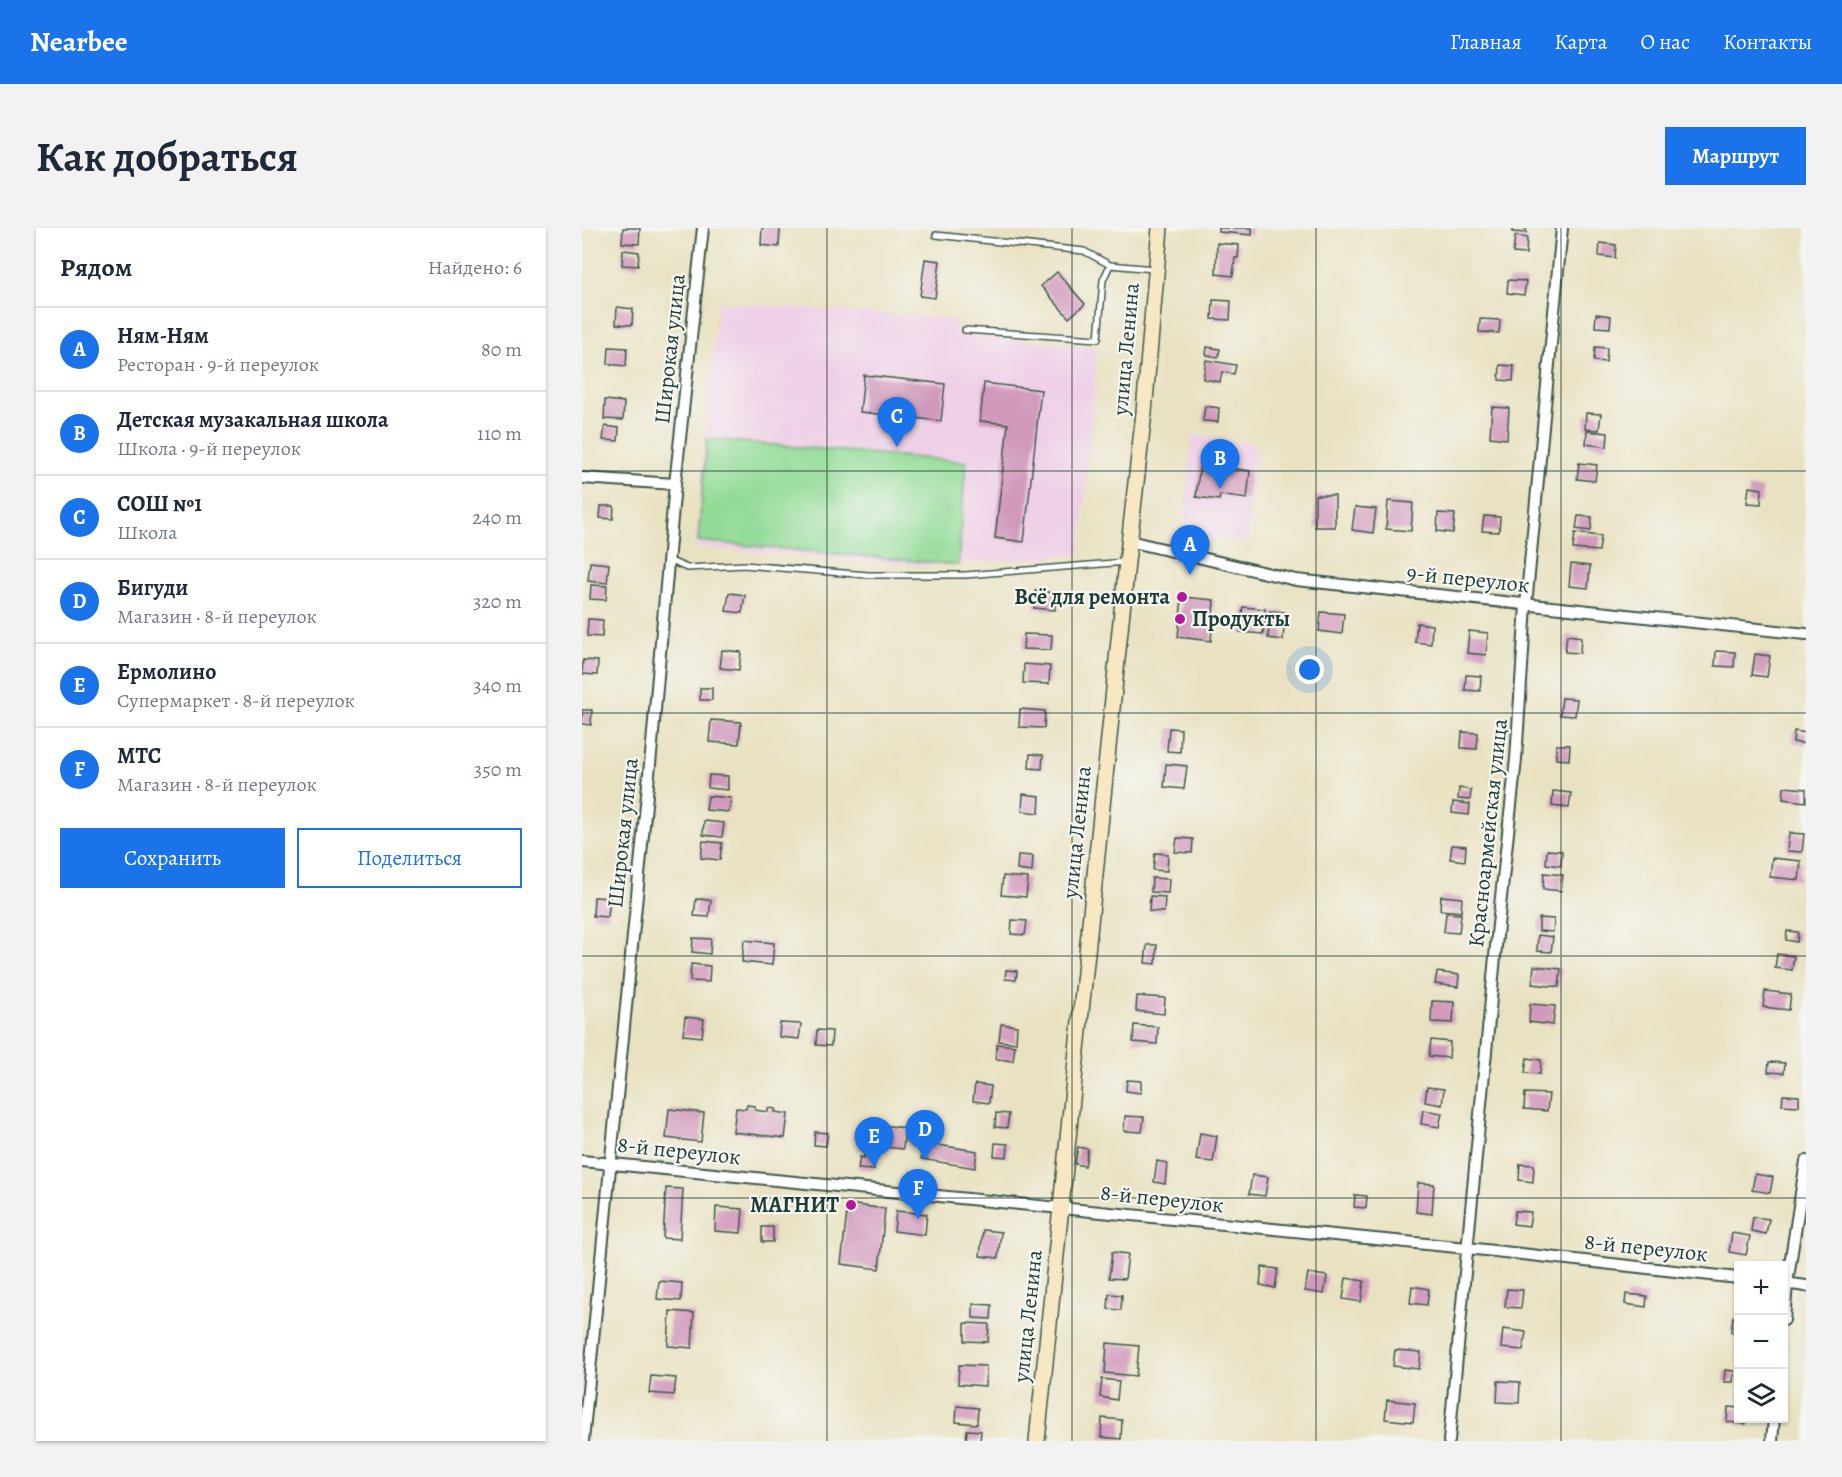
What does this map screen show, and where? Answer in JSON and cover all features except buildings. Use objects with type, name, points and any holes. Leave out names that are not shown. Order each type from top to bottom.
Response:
[{"type":"street","name":"Широкая улица","points":[[583,1441],[675,484],[703,228]]},
{"type":"street","name":"улица Ленина","points":[[1038,1441],[1144,412],[1160,228]]},
{"type":"street","name":"Красноармейская улица","points":[[1449,1441],[1516,759],[1526,604],[1562,228]]},
{"type":"street","points":[[582,478],[675,484]]},
{"type":"street","name":"9-й переулок","points":[[1129,541],[1296,580],[1806,634]]},
{"type":"street","name":"8-й переулок","points":[[582,1161],[1467,1248],[1734,1278]]},
{"type":"street","points":[[1788,1266],[1806,1161]]},
{"type":"street","points":[[1788,1283],[1806,1286]]},
{"type":"street","points":[[1772,1441],[1774,1423]]},
{"type":"lane","points":[[936,235],[1084,252],[1110,265],[1156,269]]},
{"type":"lane","points":[[965,330],[1098,339],[1103,280],[1110,265]]},
{"type":"lane","points":[[668,561],[687,568],[744,566],[868,575],[965,574],[1127,562]]},
{"type":"shaded area","points":[[718,302],[955,319],[955,334],[1098,348],[1080,555],[925,566],[695,547]]},
{"type":"shaded area","points":[[1192,435],[1255,444],[1248,541],[1184,534]]},
{"type":"green space","points":[[707,439],[966,462],[958,565],[698,541]]},
{"type":"place","name":"СОШ №1","points":[[897,447]]},
{"type":"place","name":"Детская музакальная школа","points":[[1220,489]]},
{"type":"place","name":"Ням-Ням","points":[[1190,575]]},
{"type":"place","name":"Всё для ремонта","points":[[1182,597]]},
{"type":"place","name":"Продукты","points":[[1180,619]]},
{"type":"place","name":"Бигуди","points":[[925,1160]]},
{"type":"place","name":"Ермолино","points":[[874,1167]]},
{"type":"place","name":"МАГНИТ","points":[[851,1205]]},
{"type":"place","name":"МТС","points":[[918,1219]]}]
